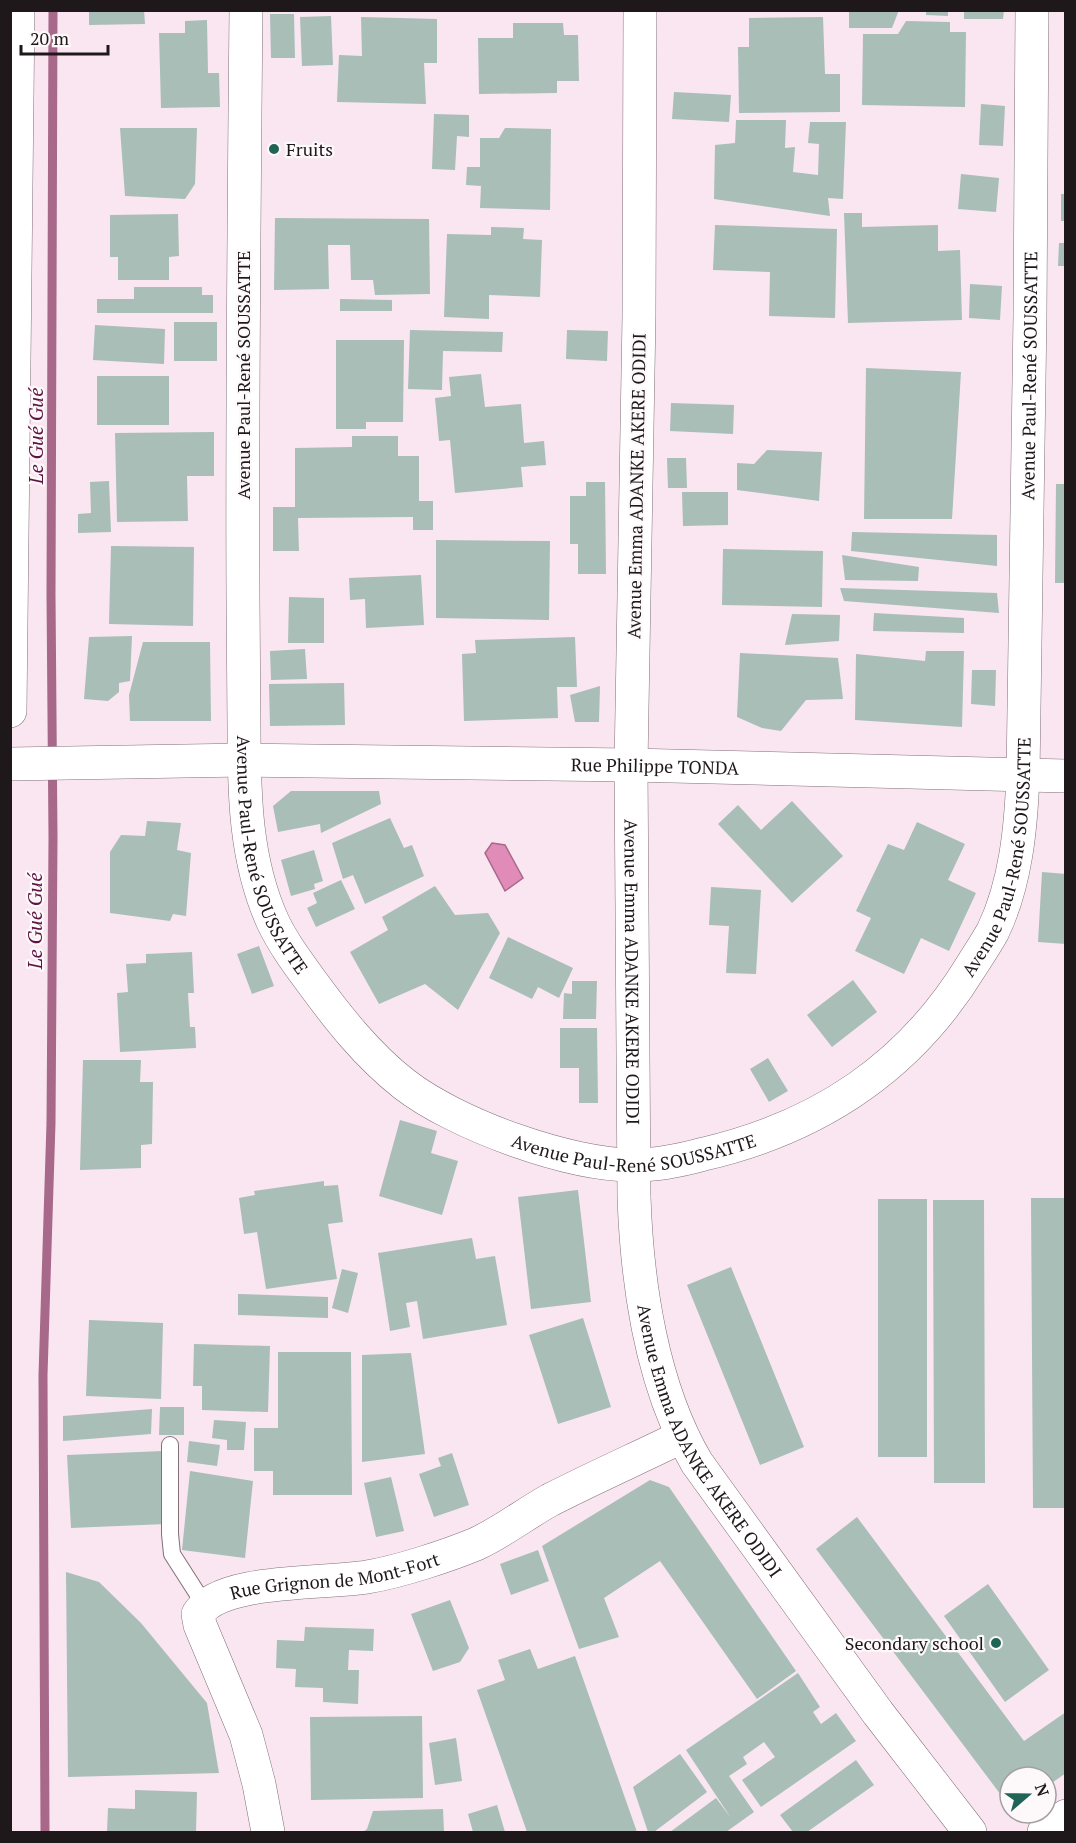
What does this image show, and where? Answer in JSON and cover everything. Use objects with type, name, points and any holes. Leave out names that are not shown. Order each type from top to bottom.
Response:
[{"type":"street","points":[[10,711],[18,10]]},
{"type":"street","name":"Avenue Paul-René SOUSSATTE","points":[[246,10],[244,797],[251,852],[262,895],[275,927],[339,1019],[376,1059],[406,1086],[438,1105],[508,1137],[557,1154],[595,1162],[634,1166],[665,1163],[728,1149],[786,1129],[832,1106],[865,1083],[934,1021],[952,998],[993,931],[1008,887],[1015,855],[1021,818],[1023,775],[1032,10]]},
{"type":"street","name":"Avenue Emma ADANKE AKERE ODIDI","points":[[640,10],[639,304],[631,765],[635,1243],[641,1288],[655,1352],[681,1437],[772,1569],[970,1833]]},
{"type":"street","name":"Rue Philippe TONDA","points":[[22,764],[244,760],[631,765],[1065,776]]},
{"type":"street","name":"Rue Grignon de Mont-Fort","points":[[204,1604],[219,1596],[244,1590],[368,1577],[475,1544],[549,1501],[681,1437]]},
{"type":"street","points":[[204,1604],[198,1614],[200,1625],[246,1735],[259,1784],[268,1833]]},
{"type":"street","points":[[1044,1833],[1065,1816]]},
{"type":"lane","points":[[170,1445],[172,1554],[204,1604]]},
{"type":"shaded area","points":[[492,843],[505,845],[523,878],[505,891],[485,853]]},
{"type":"building","points":[[89,10],[144,10],[145,24],[89,25]]},
{"type":"building","points":[[849,10],[899,10],[892,28],[849,28]]},
{"type":"building","points":[[926,10],[948,10],[948,16],[926,15]]},
{"type":"building","points":[[964,10],[1004,10],[1003,19],[964,19]]},
{"type":"building","points":[[270,14],[294,14],[295,58],[271,58]]},
{"type":"building","points":[[331,16],[333,65],[302,66],[300,17]]},
{"type":"building","points":[[361,17],[437,19],[437,63],[424,63],[426,104],[337,102],[339,55],[362,56]]},
{"type":"building","points":[[823,17],[825,74],[840,74],[840,112],[739,113],[738,47],[749,47],[749,18]]},
{"type":"building","points":[[207,20],[208,73],[219,73],[220,107],[161,108],[159,33],[185,33],[185,21]]},
{"type":"building","points":[[906,21],[950,22],[950,32],[966,32],[965,107],[862,105],[863,34],[898,34]]},
{"type":"building","points":[[513,23],[563,23],[564,35],[578,35],[579,81],[557,81],[557,93],[479,94],[478,38],[513,38]]},
{"type":"building","points":[[674,92],[731,95],[729,122],[672,119]]},
{"type":"building","points":[[981,104],[1005,106],[1003,146],[979,145]]},
{"type":"building","points":[[434,114],[469,115],[469,137],[457,136],[455,170],[432,169]]},
{"type":"building","points":[[736,120],[786,120],[785,148],[795,147],[793,172],[818,175],[819,144],[808,143],[810,122],[846,122],[843,199],[828,198],[830,216],[714,199],[715,145],[735,143]]},
{"type":"building","points":[[120,128],[197,128],[195,184],[185,199],[125,196]]},
{"type":"building","points":[[505,128],[551,129],[550,210],[480,208],[481,186],[466,185],[467,167],[480,167],[480,138],[499,138]]},
{"type":"building","points":[[961,174],[999,178],[996,212],[958,209]]},
{"type":"building","points":[[1061,194],[1066,194],[1066,221],[1061,221]]},
{"type":"building","points":[[844,213],[862,213],[862,227],[938,225],[938,251],[960,250],[962,320],[848,323]]},
{"type":"building","points":[[178,214],[179,256],[169,257],[169,280],[118,280],[118,257],[110,257],[110,215]]},
{"type":"building","points":[[275,218],[429,219],[430,294],[375,295],[373,280],[351,280],[350,245],[328,245],[329,289],[274,290]]},
{"type":"building","points":[[715,225],[837,229],[835,318],[769,316],[770,272],[713,270]]},
{"type":"building","points":[[491,227],[524,228],[523,239],[542,240],[540,297],[489,295],[489,319],[444,317],[447,234],[491,235]]},
{"type":"building","points":[[1059,243],[1066,243],[1066,266],[1058,266]]},
{"type":"building","points":[[970,284],[1002,286],[1000,320],[969,318]]},
{"type":"building","points":[[134,287],[202,287],[202,295],[213,295],[213,313],[97,313],[97,299],[134,299]]},
{"type":"building","points":[[340,299],[392,300],[392,311],[340,311]]},
{"type":"building","points":[[174,322],[217,322],[217,361],[174,361]]},
{"type":"building","points":[[95,325],[165,329],[164,364],[93,360]]},
{"type":"building","points":[[410,330],[503,332],[502,352],[443,351],[442,390],[408,389]]},
{"type":"building","points":[[567,330],[608,331],[607,361],[566,359]]},
{"type":"building","points":[[336,340],[404,340],[403,422],[366,422],[366,429],[336,429]]},
{"type":"building","points":[[866,368],[961,372],[952,519],[864,519]]},
{"type":"building","points":[[481,374],[485,407],[521,404],[524,443],[544,441],[546,465],[521,467],[523,487],[455,493],[450,440],[439,441],[435,398],[451,396],[449,377]]},
{"type":"building","points":[[97,376],[169,376],[169,425],[97,425]]},
{"type":"building","points":[[671,403],[734,405],[733,434],[670,431]]},
{"type":"building","points":[[214,432],[214,476],[187,476],[188,521],[117,522],[115,433]]},
{"type":"building","points":[[352,436],[398,436],[398,456],[419,456],[419,501],[433,501],[433,530],[413,530],[413,517],[298,518],[299,551],[273,551],[273,507],[295,507],[295,448],[352,447]]},
{"type":"building","points":[[767,450],[822,452],[819,501],[737,490],[737,463],[754,464]]},
{"type":"building","points":[[667,458],[686,458],[687,488],[668,488]]},
{"type":"building","points":[[109,481],[111,532],[78,533],[78,514],[91,513],[90,482]]},
{"type":"building","points":[[586,482],[605,482],[606,574],[578,574],[578,544],[570,544],[570,496],[586,496]]},
{"type":"building","points":[[1056,484],[1066,484],[1066,583],[1055,583]]},
{"type":"building","points":[[682,492],[728,492],[728,525],[683,526]]},
{"type":"building","points":[[852,532],[997,535],[997,566],[851,551]]},
{"type":"building","points":[[436,540],[550,541],[549,620],[436,618]]},
{"type":"building","points":[[111,546],[194,547],[193,626],[109,624]]},
{"type":"building","points":[[723,549],[823,551],[822,607],[722,605]]},
{"type":"building","points":[[842,555],[919,567],[918,581],[845,580]]},
{"type":"building","points":[[421,575],[424,625],[366,628],[365,599],[350,600],[349,578]]},
{"type":"building","points":[[840,588],[997,593],[999,613],[844,601]]},
{"type":"building","points":[[289,597],[324,598],[324,643],[288,643]]},
{"type":"building","points":[[874,613],[964,618],[964,633],[873,631]]},
{"type":"building","points":[[792,614],[840,615],[839,641],[785,645]]},
{"type":"building","points":[[132,636],[130,681],[119,683],[119,692],[108,701],[84,699],[89,637]]},
{"type":"building","points":[[575,637],[577,687],[557,687],[558,718],[464,721],[462,654],[476,653],[475,640]]},
{"type":"building","points":[[143,642],[210,642],[211,721],[130,721],[129,695]]},
{"type":"building","points":[[305,649],[307,679],[271,680],[270,651]]},
{"type":"building","points":[[926,651],[964,651],[962,727],[855,720],[856,654],[925,661]]},
{"type":"building","points":[[740,653],[838,658],[843,699],[806,700],[781,731],[762,728],[737,717]]},
{"type":"building","points":[[972,670],[996,670],[995,706],[971,704]]},
{"type":"building","points":[[344,683],[345,725],[270,726],[269,684]]},
{"type":"building","points":[[600,686],[599,722],[575,722],[570,695]]},
{"type":"building","points":[[291,791],[379,791],[381,804],[321,833],[320,824],[278,832],[273,806]]},
{"type":"building","points":[[792,801],[843,856],[792,903],[718,824],[738,805],[761,830]]},
{"type":"building","points":[[390,818],[404,848],[412,845],[424,876],[365,904],[353,875],[343,879],[332,843]]},
{"type":"building","points":[[147,821],[181,823],[177,850],[191,853],[186,916],[173,914],[170,921],[110,913],[110,852],[121,835],[145,836]]},
{"type":"building","points":[[917,822],[965,844],[948,880],[976,893],[949,951],[921,938],[904,974],[855,951],[871,918],[856,911],[888,844],[904,850]]},
{"type":"building","points":[[314,850],[323,881],[314,884],[315,889],[291,896],[281,860]]},
{"type":"building","points":[[1042,872],[1066,874],[1066,944],[1038,942]]},
{"type":"building","points":[[341,880],[355,909],[316,927],[307,908],[317,903],[313,893]]},
{"type":"building","points":[[435,886],[455,915],[488,913],[500,933],[458,1010],[425,984],[379,1004],[350,952],[388,930],[382,917]]},
{"type":"building","points":[[711,887],[761,890],[756,974],[726,973],[729,926],[709,925]]},
{"type":"building","points":[[508,937],[573,968],[559,998],[538,987],[532,999],[489,978]]},
{"type":"building","points":[[259,946],[274,986],[252,994],[237,954]]},
{"type":"building","points":[[192,952],[194,993],[188,993],[190,1027],[195,1027],[196,1048],[120,1052],[117,993],[128,992],[126,964],[146,963],[146,954]]},
{"type":"building","points":[[853,980],[877,1012],[832,1047],[807,1015]]},
{"type":"building","points":[[572,981],[597,981],[596,1019],[563,1019],[564,993],[572,994]]},
{"type":"building","points":[[560,1028],[597,1028],[598,1103],[579,1103],[579,1068],[560,1068]]},
{"type":"building","points":[[768,1058],[788,1091],[769,1102],[750,1069]]},
{"type":"building","points":[[83,1060],[141,1060],[140,1082],[153,1082],[152,1144],[141,1145],[141,1168],[80,1170]]},
{"type":"building","points":[[400,1120],[437,1131],[431,1153],[458,1161],[442,1215],[379,1196]]},
{"type":"building","points":[[324,1181],[324,1186],[338,1185],[343,1222],[328,1224],[337,1279],[266,1289],[257,1232],[244,1234],[239,1198],[255,1195],[254,1191]]},
{"type":"building","points":[[578,1190],[591,1302],[531,1309],[518,1197]]},
{"type":"building","points":[[1031,1198],[1066,1198],[1066,1508],[1033,1508]]},
{"type":"building","points":[[878,1199],[927,1199],[927,1457],[878,1457]]},
{"type":"building","points":[[933,1200],[984,1200],[985,1483],[934,1483]]},
{"type":"building","points":[[472,1238],[476,1259],[495,1256],[507,1325],[423,1339],[417,1301],[406,1303],[410,1327],[390,1331],[378,1253]]},
{"type":"building","points":[[731,1267],[804,1447],[760,1465],[687,1285]]},
{"type":"building","points":[[342,1269],[358,1273],[348,1313],[332,1308]]},
{"type":"building","points":[[238,1294],[328,1297],[328,1318],[238,1315]]},
{"type":"building","points":[[583,1318],[611,1407],[558,1424],[529,1335]]},
{"type":"building","points":[[89,1320],[163,1323],[161,1399],[86,1396]]},
{"type":"building","points":[[194,1344],[270,1346],[268,1412],[202,1410],[202,1386],[193,1386]]},
{"type":"building","points":[[278,1352],[351,1352],[352,1495],[273,1495],[273,1471],[254,1471],[254,1428],[278,1428]]},
{"type":"building","points":[[411,1353],[425,1454],[362,1462],[362,1355]]},
{"type":"building","points":[[160,1407],[184,1407],[184,1435],[159,1435]]},
{"type":"building","points":[[152,1409],[151,1434],[63,1441],[63,1416]]},
{"type":"building","points":[[214,1420],[246,1422],[244,1450],[227,1450],[227,1440],[212,1438]]},
{"type":"building","points":[[189,1441],[220,1445],[217,1466],[187,1462]]},
{"type":"building","points":[[163,1451],[166,1524],[71,1528],[67,1455]]},
{"type":"building","points":[[452,1453],[469,1505],[434,1517],[419,1474],[441,1466],[438,1458]]},
{"type":"building","points":[[190,1471],[253,1481],[245,1558],[182,1550]]},
{"type":"building","points":[[391,1477],[404,1531],[376,1537],[364,1483]]},
{"type":"building","points":[[650,1480],[669,1487],[796,1671],[757,1699],[660,1561],[604,1598],[619,1637],[579,1649],[542,1546]]},
{"type":"building","points":[[857,1517],[1024,1741],[1066,1712],[1066,1773],[1058,1779],[1058,1765],[998,1765],[998,1791],[816,1549]]},
{"type":"building","points":[[538,1550],[549,1581],[511,1595],[500,1564]]},
{"type":"building","points":[[66,1572],[99,1582],[141,1623],[207,1703],[219,1773],[68,1777]]},
{"type":"building","name":"Secondary school","points":[[988,1584],[1049,1670],[1005,1702],[944,1616]]},
{"type":"building","points":[[450,1600],[469,1648],[460,1662],[433,1671],[411,1614]]},
{"type":"building","points":[[305,1627],[374,1629],[373,1651],[349,1650],[348,1670],[359,1670],[358,1704],[323,1702],[323,1688],[295,1687],[296,1669],[276,1668],[277,1640],[304,1641]]},
{"type":"building","points":[[530,1649],[538,1669],[575,1656],[637,1832],[527,1832],[477,1690],[505,1680],[498,1660]]},
{"type":"building","points":[[798,1673],[820,1707],[813,1712],[821,1724],[836,1713],[856,1741],[761,1807],[742,1780],[775,1757],[764,1742],[743,1757],[747,1764],[729,1776],[754,1812],[726,1832],[670,1832],[716,1798],[731,1818],[686,1750]]},
{"type":"building","points":[[422,1716],[423,1798],[311,1800],[310,1717]]},
{"type":"building","points":[[456,1738],[462,1781],[435,1785],[429,1743]]},
{"type":"building","points":[[680,1754],[707,1792],[654,1832],[648,1832],[633,1787]]},
{"type":"building","points":[[856,1760],[874,1785],[807,1832],[793,1832],[780,1815]]},
{"type":"building","points":[[135,1790],[197,1792],[196,1832],[107,1832],[108,1808],[135,1809]]},
{"type":"building","points":[[497,1805],[505,1832],[473,1832],[468,1814]]},
{"type":"building","points":[[443,1809],[444,1832],[363,1832],[367,1829],[373,1811]]},
{"type":"waterway","name":"Le Gué Gué","points":[[45,1832],[43,1375],[51,1123],[53,10]]},
{"type":"place","name":"Fruits","points":[[274,149]]},
{"type":"place","name":"Secondary school","points":[[996,1643]]}]
